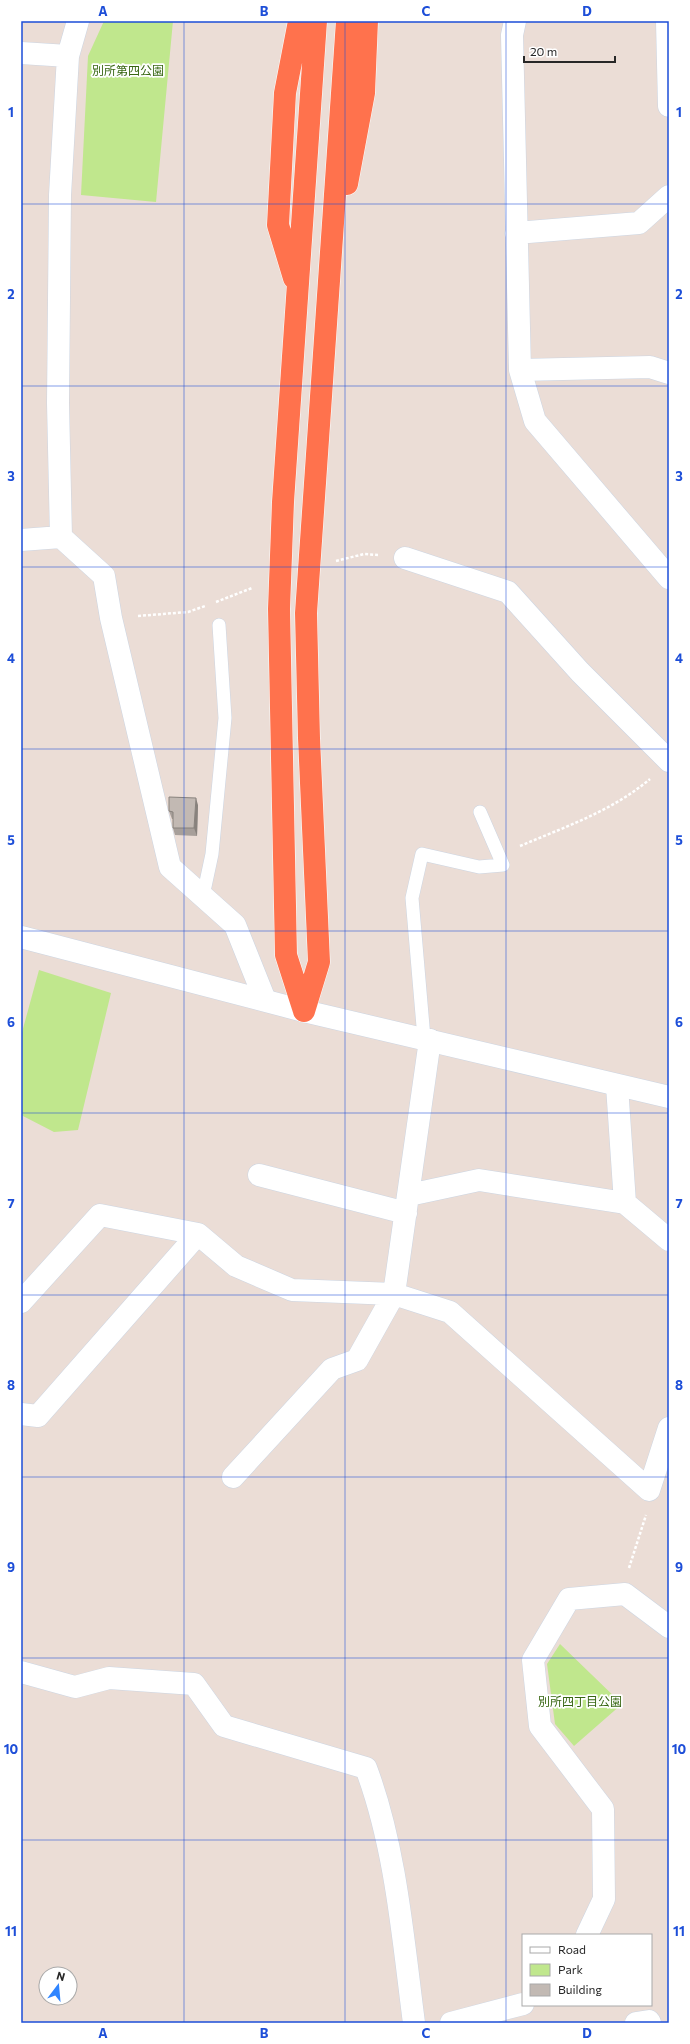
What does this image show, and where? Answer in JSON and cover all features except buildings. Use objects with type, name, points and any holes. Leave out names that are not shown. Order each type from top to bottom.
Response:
[{"type":"highway","points":[[298,290],[278,225],[285,93],[299,21]]},
{"type":"highway","points":[[304,1011],[286,955],[280,609],[284,502],[316,21]]},
{"type":"highway","points":[[304,1011],[318,962],[309,738],[306,613],[347,21]]},
{"type":"highway","points":[[328,290],[364,93],[367,21]]},
{"type":"street","points":[[61,537],[58,403],[60,195],[68,56],[78,21]]},
{"type":"street","points":[[515,21],[512,35],[520,370],[535,421],[669,578]]},
{"type":"street","points":[[667,21],[669,106]]},
{"type":"street","points":[[21,52],[68,56]]},
{"type":"street","points":[[516,233],[639,223],[669,196]]},
{"type":"street","points":[[520,370],[650,367],[669,373]]},
{"type":"street","points":[[21,540],[61,537],[104,576],[112,618],[170,866],[235,925],[265,1000]]},
{"type":"street","points":[[405,558],[508,592],[580,672],[669,761]]},
{"type":"street","points":[[21,937],[304,1011],[427,1039],[617,1086],[669,1097]]},
{"type":"street","points":[[233,1477],[332,1369],[357,1360],[394,1294],[408,1204],[427,1039]]},
{"type":"street","points":[[617,1086],[625,1203]]},
{"type":"street","points":[[259,1175],[408,1204],[479,1180],[625,1203],[669,1240]]},
{"type":"street","points":[[21,1302],[100,1215],[198,1234],[236,1266],[292,1290],[394,1294],[450,1312],[648,1490],[669,1428]]},
{"type":"street","points":[[21,1414],[38,1416],[198,1234]]},
{"type":"street","points":[[588,1934],[604,1898],[603,1810],[540,1726],[533,1660],[569,1599],[625,1594],[669,1627]]},
{"type":"street","points":[[21,1672],[75,1688],[109,1678],[194,1684],[224,1726],[366,1768],[377,1796],[399,1901],[414,2023]]},
{"type":"street","points":[[451,2023],[522,2004]]},
{"type":"street","points":[[636,2023],[649,2021],[650,2023]]},
{"type":"lane","points":[[203,896],[212,854],[225,718],[219,625]]},
{"type":"lane","points":[[427,1039],[412,898],[422,854],[479,867],[503,865],[480,812]]},
{"type":"path","points":[[333,561],[364,554],[405,558]]},
{"type":"path","points":[[112,618],[188,612],[259,585]]},
{"type":"path","points":[[528,842],[596,813],[634,792]]},
{"type":"path","points":[[625,1594],[628,1571],[652,1496],[648,1490]]},
{"type":"green space","name":"別所第四公園","points":[[104,21],[173,21],[156,202],[81,195],[88,56]]},
{"type":"green space","points":[[39,970],[111,993],[78,1130],[54,1132],[21,1115],[21,1036]]},
{"type":"green space","name":"別所四丁目公園","points":[[560,1644],[622,1704],[574,1746],[555,1724],[547,1664]]}]
